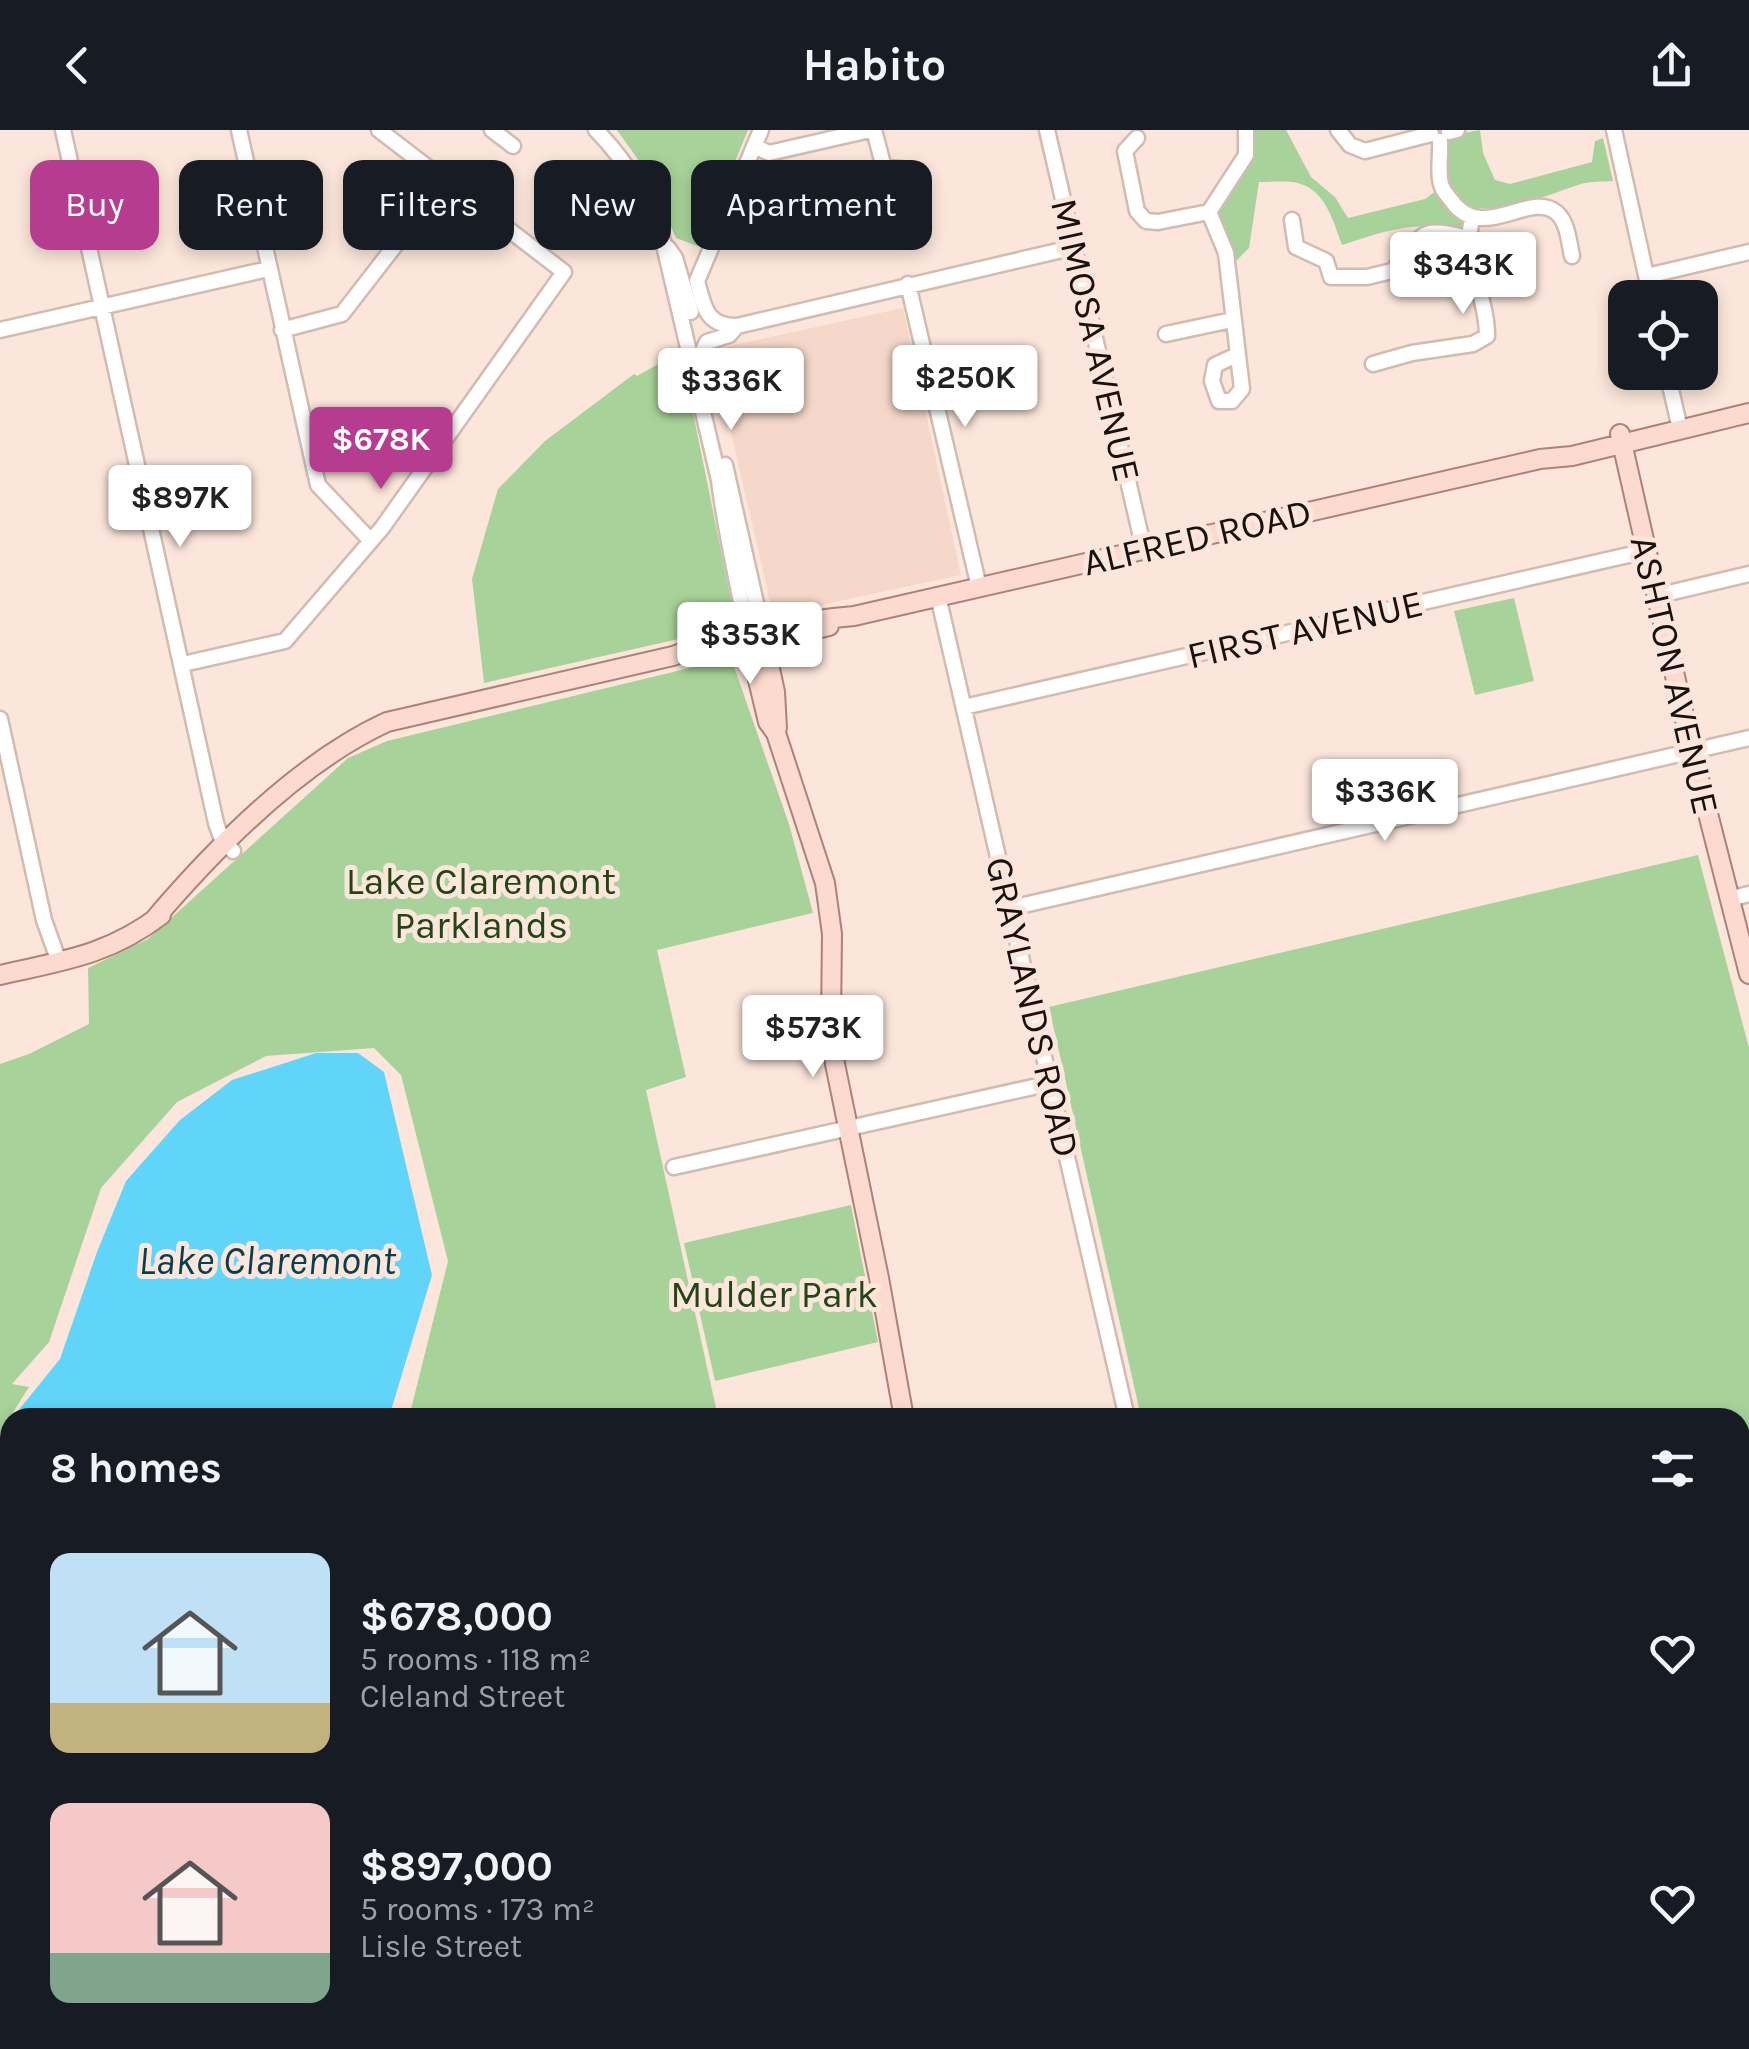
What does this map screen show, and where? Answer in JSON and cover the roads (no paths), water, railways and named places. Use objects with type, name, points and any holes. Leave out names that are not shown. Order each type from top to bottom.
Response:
[{"type":"main road","name":"ALFRED ROAD","points":[[0,975],[127,940],[153,921],[349,739],[388,722],[756,638],[815,632],[854,616],[1540,459],[1570,446],[1621,439],[1749,405]]},
{"type":"main road","name":"ALFRED ROAD","points":[[1678,424],[1749,413]]},
{"type":"main road","name":"ASHTON AVENUE","points":[[1621,439],[1692,751],[1749,974]]},
{"type":"main road","points":[[756,638],[779,719],[776,733],[825,883],[832,934],[832,1046],[902,1408]]},
{"type":"street","points":[[63,130],[216,823],[234,843]]},
{"type":"street","points":[[239,130],[318,486],[370,540]]},
{"type":"street","points":[[378,130],[417,160]]},
{"type":"street","points":[[492,130],[513,146]]},
{"type":"street","points":[[596,130],[629,167],[652,208],[684,284],[756,638]]},
{"type":"street","points":[[761,130],[697,281],[709,318],[716,323],[737,326],[1075,247]]},
{"type":"street","points":[[754,146],[769,152],[872,130],[881,160]]},
{"type":"street","name":"MIMOSA AVENUE","points":[[1047,130],[1144,550]]},
{"type":"street","points":[[1137,138],[1124,151],[1137,211],[1146,221],[1158,222],[1209,212],[1246,155],[1246,130]]},
{"type":"street","points":[[1338,130],[1350,145],[1365,150],[1443,133],[1442,187],[1458,210],[1472,218],[1492,218],[1542,207],[1554,210],[1564,220],[1572,256]]},
{"type":"street","points":[[1614,130],[1648,280]]},
{"type":"street","points":[[1209,212],[1226,253],[1237,355]]},
{"type":"street","points":[[1373,364],[1412,353],[1473,344],[1486,336],[1487,323],[1468,238],[1472,218]]},
{"type":"street","points":[[1292,220],[1296,247],[1326,262],[1331,277],[1367,277],[1392,271],[1414,242],[1438,230],[1468,238]]},
{"type":"street","points":[[183,664],[285,641],[382,528],[564,272],[514,234]]},
{"type":"street","points":[[282,330],[342,314],[392,250]]},
{"type":"street","points":[[1647,276],[1749,252]]},
{"type":"street","points":[[0,330],[268,269]]},
{"type":"street","points":[[908,284],[979,586]]},
{"type":"street","points":[[1166,334],[1232,320]]},
{"type":"street","points":[[700,363],[707,342],[729,334],[737,326]]},
{"type":"street","points":[[1671,390],[1678,424]]},
{"type":"street","name":"FIRST AVENUE","points":[[964,707],[1646,551]]},
{"type":"street","points":[[1656,596],[1749,574]]},
{"type":"street","name":"GRAYLANDS ROAD","points":[[938,596],[1126,1408]]},
{"type":"street","points":[[0,719],[44,920],[49,926],[54,963]]},
{"type":"street","points":[[1011,908],[1749,738]]},
{"type":"street","points":[[1729,899],[1749,894]]},
{"type":"street","points":[[674,1167],[1051,1083]]},
{"type":"water","name":"Lake Claremont","points":[[316,1053],[358,1053],[384,1072],[432,1275],[392,1408],[20,1408],[60,1359],[126,1181],[180,1120],[232,1080]]},
{"type":"park label","name":"Lake Claremont Parklands","points":[[481,903]]},
{"type":"park label","name":"Mulder Park","points":[[774,1294]]}]
